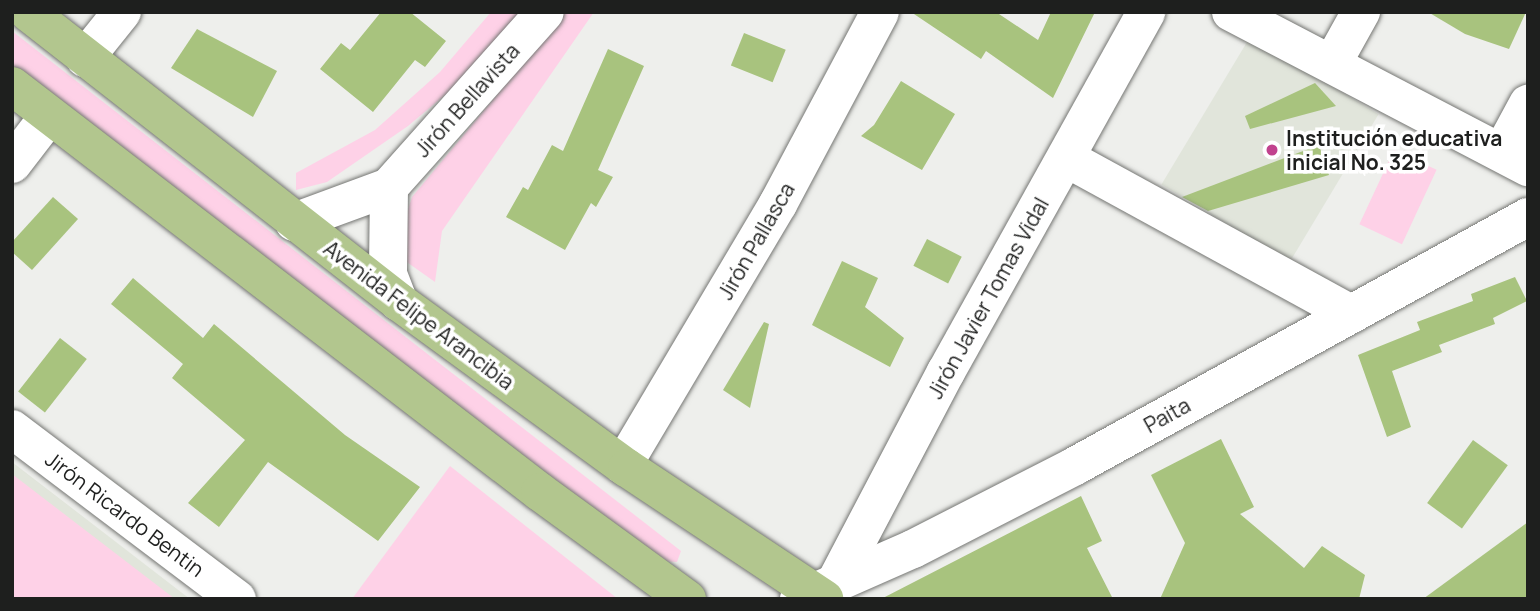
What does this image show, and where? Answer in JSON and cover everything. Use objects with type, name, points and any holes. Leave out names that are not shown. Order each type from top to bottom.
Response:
[{"type":"main road","name":"Avenida Felipe Arancibia","points":[[27,12],[399,302],[623,465],[818,594]]},
{"type":"main road","points":[[12,86],[540,492],[687,599]]},
{"type":"street","points":[[85,58],[122,12]]},
{"type":"street","name":"Jirón Bellavista","points":[[294,222],[389,187],[545,12]]},
{"type":"street","name":"Jirón Pallasca","points":[[623,465],[778,204],[880,12]]},
{"type":"street","name":"Jirón Javier Tomas Vidal","points":[[818,594],[1146,12]]},
{"type":"street","points":[[1231,12],[1515,160],[1528,104]]},
{"type":"street","points":[[1332,64],[1361,12]]},
{"type":"street","points":[[12,164],[49,116]]},
{"type":"street","points":[[1066,158],[1351,314]]},
{"type":"street","points":[[389,187],[388,274],[399,302]]},
{"type":"street","name":"Paita","points":[[818,594],[1075,466],[1528,217]]},
{"type":"street","name":"Jirón Ricardo Bentin","points":[[12,429],[237,599]]},
{"type":"shaded area","points":[[491,12],[527,12],[469,75],[408,126],[327,182],[296,190],[296,173],[375,130],[440,72]]},
{"type":"shaded area","points":[[566,12],[594,12],[442,231],[435,282],[394,253],[412,197]]},
{"type":"shaded area","points":[[12,31],[681,551],[677,562],[662,561],[12,65]]},
{"type":"shaded area","name":"Institución educativa inicial No. 325","points":[[1250,37],[1379,114],[1290,262],[1161,184]]},
{"type":"shaded area","points":[[1394,150],[1437,170],[1402,244],[1359,224]]},
{"type":"shaded area","points":[[12,462],[190,599],[12,599]]},
{"type":"shaded area","points":[[450,466],[618,599],[352,599]]},
{"type":"shaded area","points":[[12,474],[175,599],[12,599]]},
{"type":"building","points":[[381,12],[410,12],[446,41],[425,67],[415,60],[373,112],[320,69],[341,43],[350,50]]},
{"type":"building","points":[[911,12],[996,12],[1038,40],[1051,12],[1095,12],[1053,98],[986,51],[981,59]]},
{"type":"building","points":[[1428,12],[1526,12],[1509,49],[1465,34]]},
{"type":"building","points":[[197,29],[277,71],[253,117],[171,68]]},
{"type":"building","points":[[744,33],[786,50],[773,82],[731,65]]},
{"type":"building","points":[[608,49],[644,66],[598,170],[613,177],[596,207],[591,203],[565,250],[506,217],[523,187],[528,190],[552,145],[563,151]]},
{"type":"building","points":[[901,81],[955,114],[922,170],[861,136],[874,125]]},
{"type":"building","points":[[1315,83],[1336,106],[1250,129],[1245,116]]},
{"type":"building","points":[[1319,145],[1329,175],[1208,211],[1182,197]]},
{"type":"building","points":[[53,197],[78,219],[32,270],[12,252],[12,242]]},
{"type":"building","points":[[927,239],[962,257],[948,283],[913,266]]},
{"type":"building","points":[[842,261],[878,278],[865,307],[904,338],[890,367],[812,325]]},
{"type":"building","points":[[1515,277],[1527,301],[1493,318],[1495,324],[1439,345],[1442,352],[1392,371],[1411,427],[1387,437],[1358,355],[1420,330],[1417,322],[1473,301],[1471,294]]},
{"type":"building","points":[[133,278],[203,338],[214,324],[345,435],[420,487],[378,541],[268,462],[219,527],[188,503],[245,440],[172,378],[183,364],[111,304]]},
{"type":"building","points":[[764,322],[769,324],[750,408],[723,390]]},
{"type":"building","points":[[60,338],[87,359],[45,413],[18,392]]},
{"type":"building","points":[[1221,439],[1254,507],[1240,514],[1304,568],[1322,546],[1365,575],[1359,599],[1160,599],[1185,543],[1151,475]]},
{"type":"building","points":[[1473,440],[1508,465],[1462,528],[1427,503]]},
{"type":"building","points":[[1081,496],[1102,541],[1087,548],[1113,599],[881,599]]},
{"type":"building","points":[[1528,522],[1528,599],[1423,599]]},
{"type":"place","name":"Institución educativa inicial No. 325","points":[[1272,150]]}]
